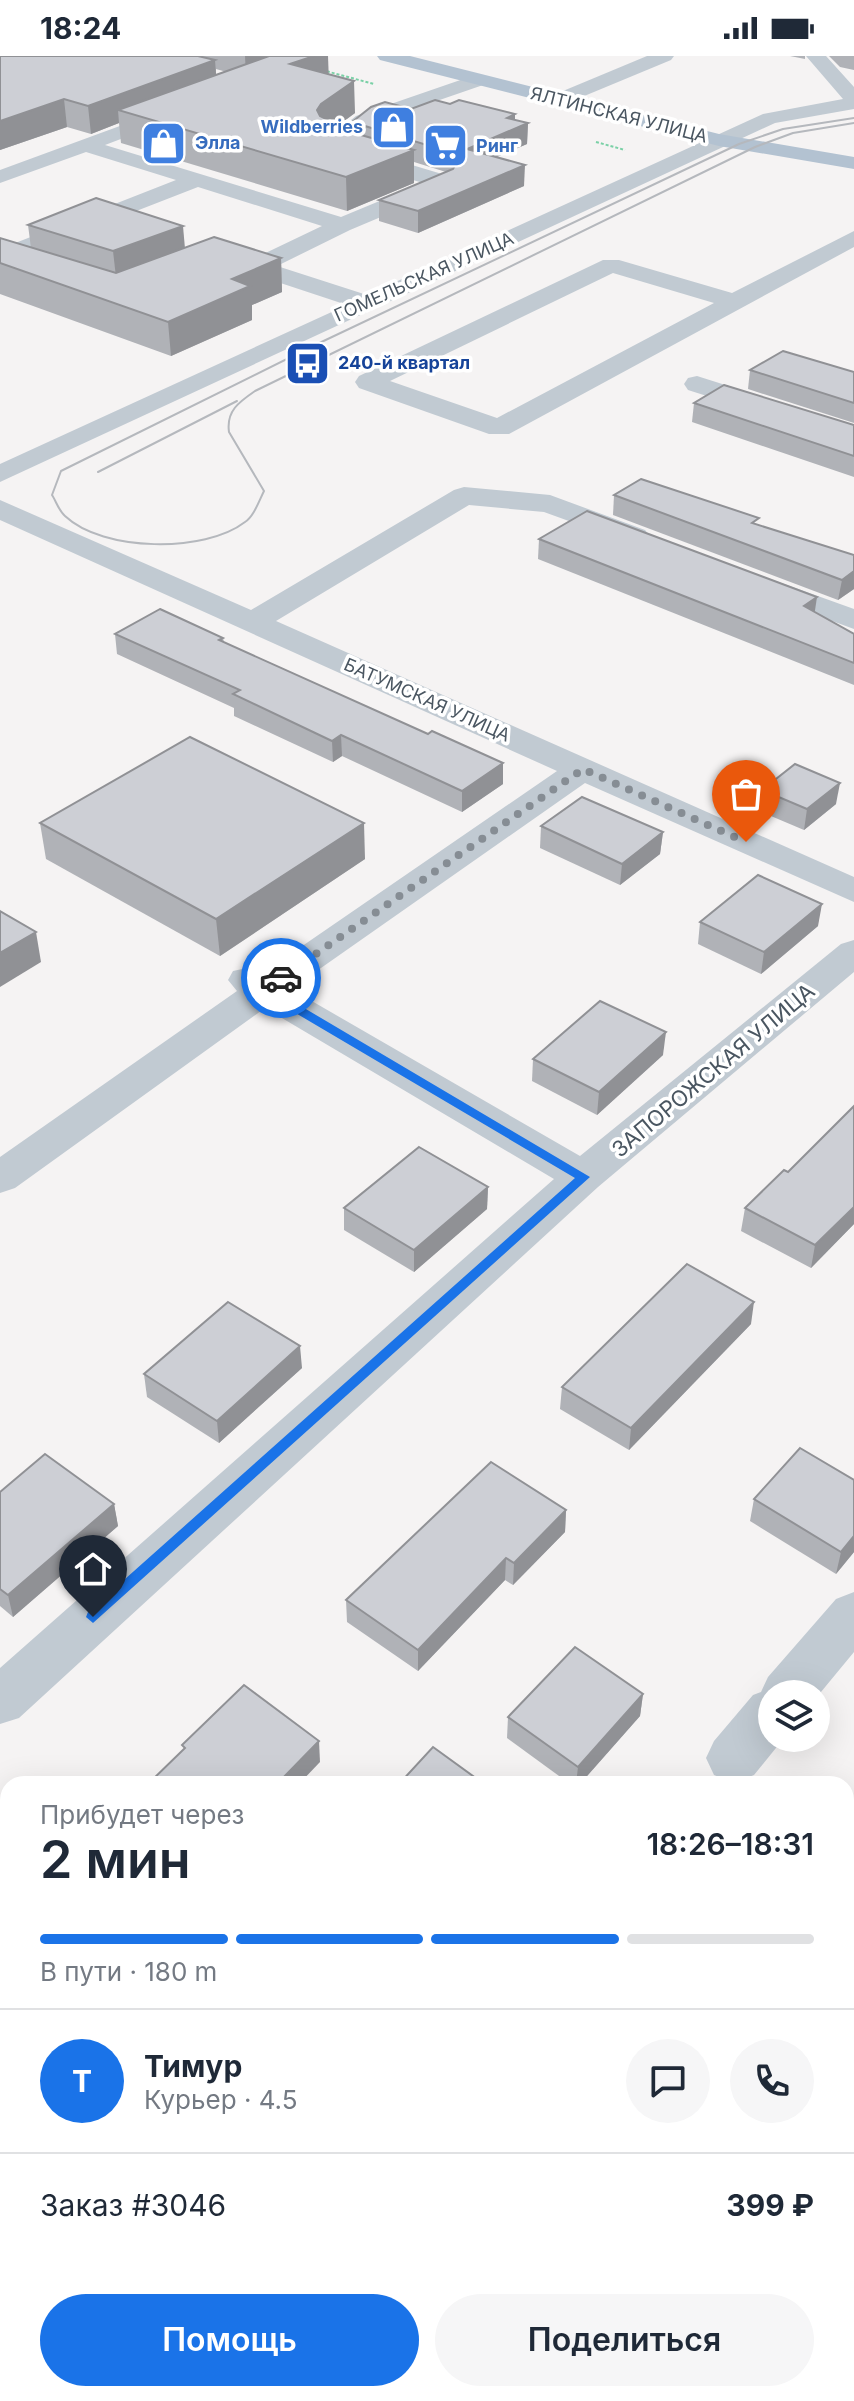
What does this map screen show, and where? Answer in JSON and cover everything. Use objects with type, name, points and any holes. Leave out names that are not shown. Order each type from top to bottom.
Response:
[{"type":"main road","name":"ЯЛТИНСКАЯ УЛИЦА","points":[[387,56],[719,140],[854,163]]},
{"type":"street","points":[[816,56],[854,101]]},
{"type":"street","points":[[558,100],[658,57]]},
{"type":"street","points":[[256,267],[342,225],[444,182],[364,158],[331,143],[351,132],[363,120],[479,80]]},
{"type":"street","name":"ГОМЕЛЬСКАЯ УЛИЦА","points":[[0,474],[719,140],[770,118],[854,101]]},
{"type":"street","points":[[0,177],[202,102]]},
{"type":"street","points":[[84,145],[342,225]]},
{"type":"street","points":[[0,258],[199,179]]},
{"type":"street","points":[[735,302],[611,265],[368,382],[499,428],[735,302],[854,238]]},
{"type":"street","points":[[0,258],[30,268]]},
{"type":"street","points":[[203,265],[217,259],[256,267],[366,303]]},
{"type":"street","points":[[697,384],[854,435]]},
{"type":"street","points":[[253,622],[464,496],[550,504],[666,548]]},
{"type":"street","name":"БАТУМСКАЯ УЛИЦА","points":[[6,517],[253,622],[854,891]]},
{"type":"street","points":[[738,576],[854,620]]},
{"type":"street","points":[[0,1178],[256,985],[583,769]]},
{"type":"street","name":"ЗАПОРОЖСКАЯ УЛИЦА","points":[[0,1701],[583,1177],[854,952]]},
{"type":"street","points":[[256,985],[583,1177]]},
{"type":"street","points":[[799,1680],[854,1614]]},
{"type":"street","points":[[734,1758],[758,1729]]},
{"type":"building","points":[[0,56],[198,56],[215,60],[88,106],[64,99],[0,121]]},
{"type":"building","points":[[269,56],[314,56],[290,64],[354,81],[321,104],[317,110],[320,116],[354,133],[414,150],[346,177],[118,110]]},
{"type":"building","points":[[435,100],[450,104],[459,100],[515,114],[507,118],[528,123],[467,149],[525,165],[418,211],[379,200],[453,169],[458,160],[453,153],[352,122],[371,107],[385,102],[411,109]]},
{"type":"building","points":[[96,198],[183,226],[113,251],[28,225]]},
{"type":"building","points":[[214,237],[281,258],[232,279],[250,286],[168,322],[0,263],[0,238],[116,273]]},
{"type":"building","points":[[783,351],[854,372],[854,403],[750,370]]},
{"type":"building","points":[[724,385],[854,425],[854,456],[694,403]]},
{"type":"building","points":[[641,479],[759,518],[752,523],[854,555],[854,571],[842,580],[614,495]]},
{"type":"building","points":[[587,511],[817,597],[804,606],[854,634],[854,663],[539,539]]},
{"type":"building","points":[[160,609],[223,638],[219,640],[428,734],[432,731],[503,763],[462,791],[341,735],[332,741],[233,694],[240,690],[115,634]]},
{"type":"building","points":[[190,737],[364,823],[216,919],[40,823]]},
{"type":"building","points":[[795,764],[840,783],[807,809],[762,790]]},
{"type":"building","points":[[582,797],[663,832],[622,864],[541,826]]},
{"type":"building","points":[[758,875],[822,904],[764,952],[700,922]]},
{"type":"building","points":[[0,911],[36,932],[0,953]]},
{"type":"building","points":[[600,1001],[666,1032],[599,1092],[533,1059]]},
{"type":"building","points":[[854,1106],[854,1207],[815,1245],[745,1208],[784,1170],[788,1172]]},
{"type":"building","points":[[419,1147],[488,1187],[414,1250],[344,1208]]},
{"type":"building","points":[[687,1264],[754,1302],[631,1428],[562,1387]]},
{"type":"building","points":[[228,1302],[300,1346],[217,1421],[144,1374]]},
{"type":"building","points":[[800,1448],[854,1480],[854,1536],[841,1552],[754,1499]]},
{"type":"building","points":[[45,1454],[114,1504],[8,1595],[0,1589],[0,1492]]},
{"type":"building","points":[[491,1462],[566,1510],[514,1563],[506,1558],[418,1650],[346,1600]]},
{"type":"building","points":[[575,1647],[643,1694],[578,1767],[508,1717]]},
{"type":"building","points":[[244,1685],[319,1741],[285,1776],[156,1776],[185,1748],[182,1745]]},
{"type":"building","points":[[433,1747],[473,1776],[406,1776]]},
{"type":"tram line","points":[[854,118],[783,129],[739,144],[313,346],[61,471],[52,495],[63,514],[82,528],[128,542],[180,543],[227,532],[248,519],[264,491],[229,432],[232,413],[255,391],[755,147],[793,133],[854,123]]},
{"type":"tram line","points":[[98,472],[237,401]]},
{"type":"way so far","points":[[281,978],[583,769],[746,842]]},
{"type":"place","name":"Wildberries","points":[[394,127]]},
{"type":"place","name":"Элла","points":[[164,143]]},
{"type":"place","name":"Ринг","points":[[445,146]]},
{"type":"place","name":"240-й квартал","points":[[307,363]]},
{"type":"route","points":[[93,1617],[583,1177],[264,990],[281,978]]}]
